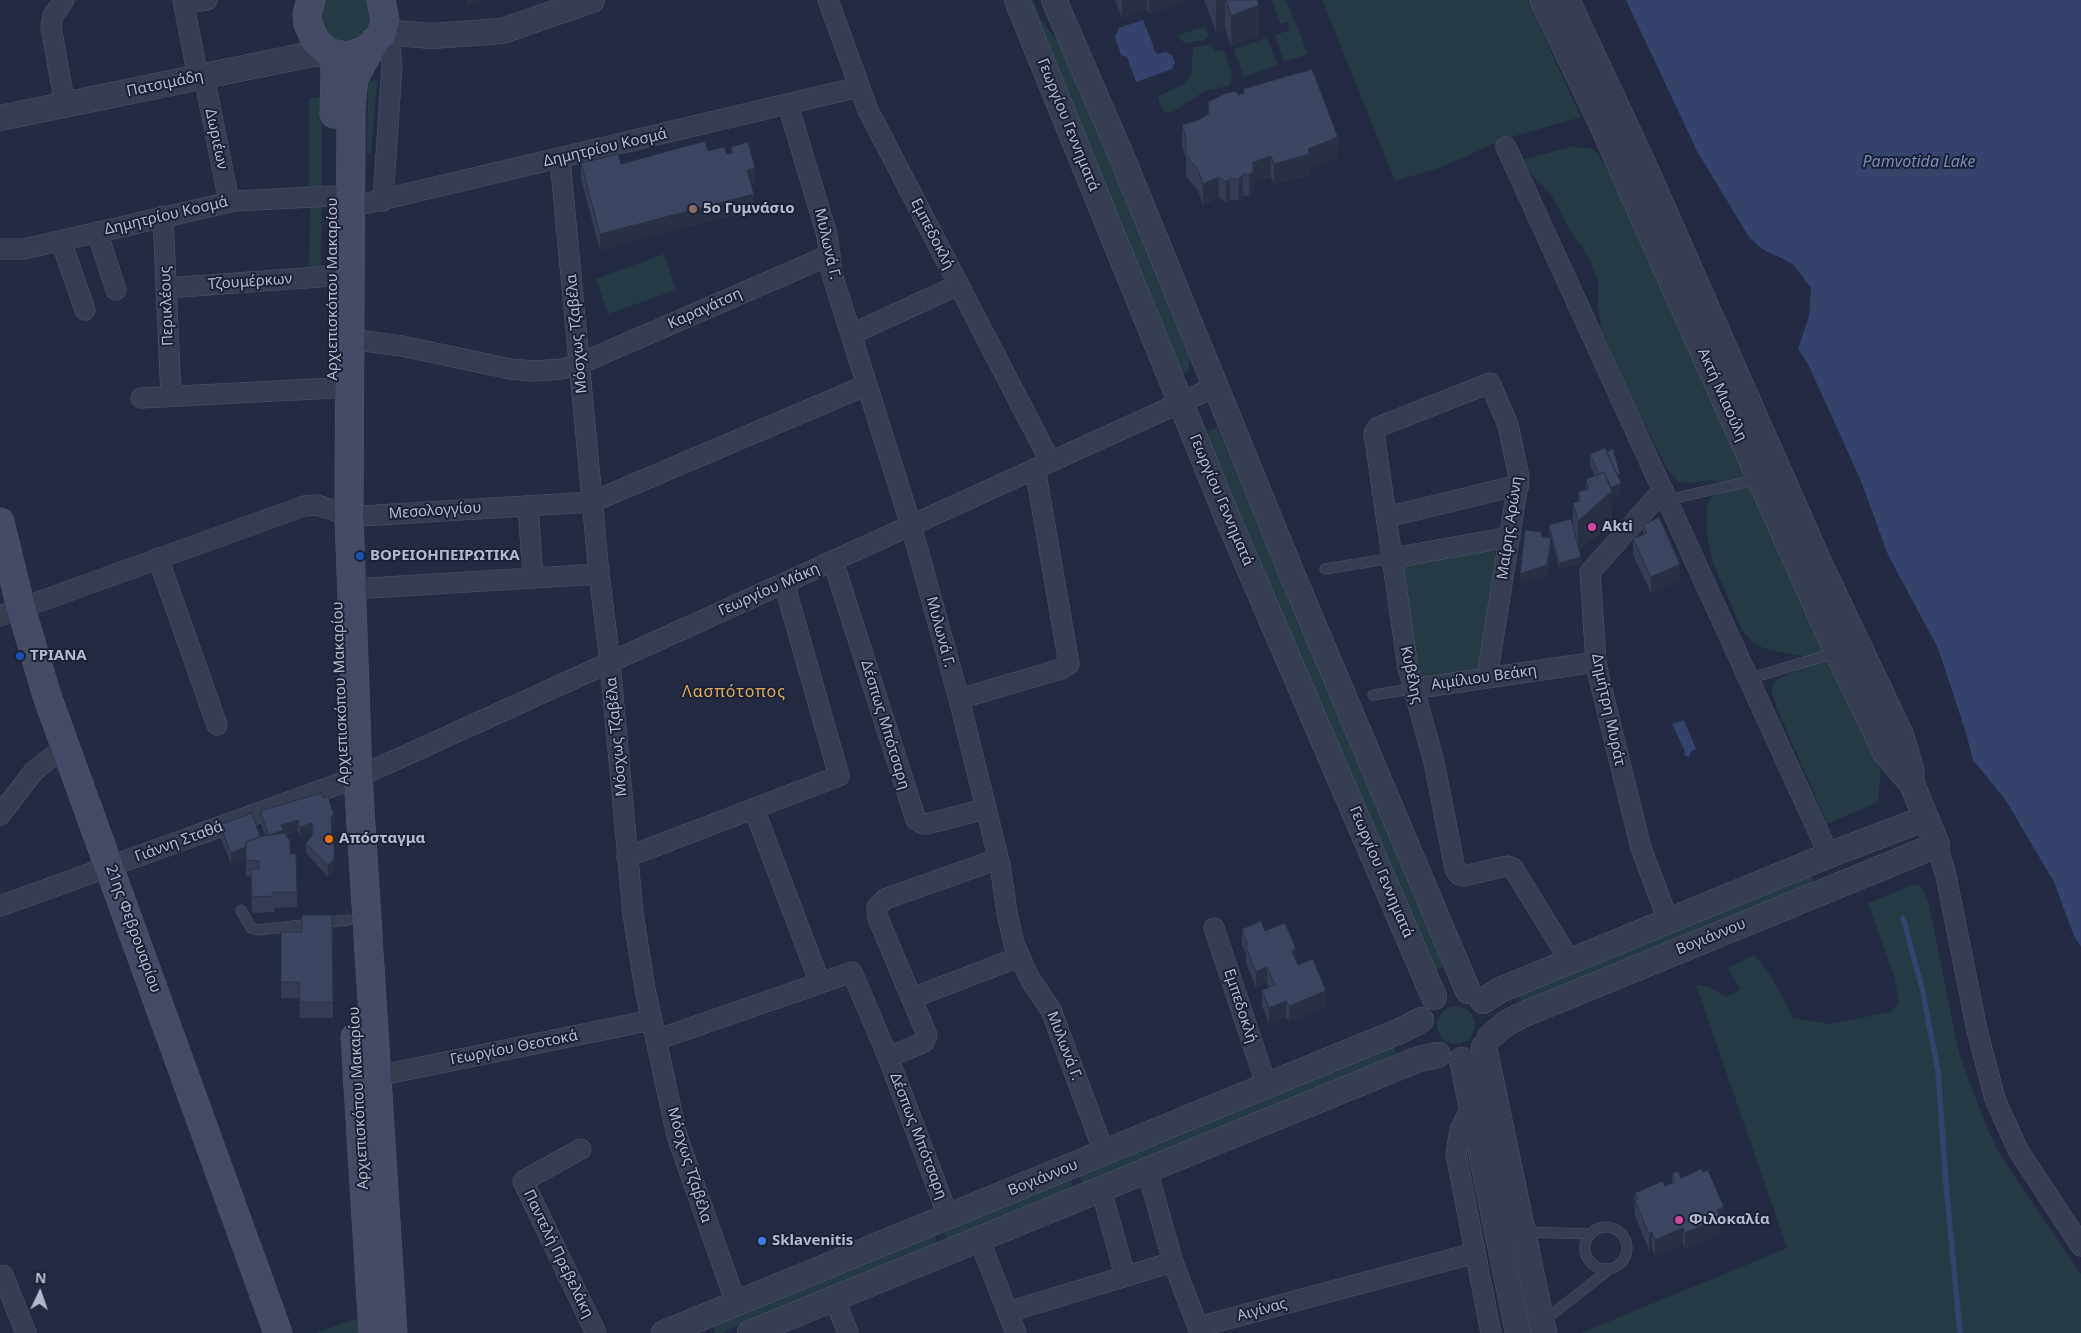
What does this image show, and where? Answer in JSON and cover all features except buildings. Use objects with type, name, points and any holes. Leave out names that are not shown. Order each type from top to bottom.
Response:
[{"type":"main road","points":[[311,0],[307,14],[311,34],[316,42],[331,53],[348,56],[358,54],[381,37]]},
{"type":"main road","points":[[381,0],[385,14],[381,37],[356,72],[353,86],[342,202],[349,340],[342,513],[352,589],[352,780],[377,1076],[393,1333]]},
{"type":"main road","name":"Αρχιεπισκόπου Μακαρίου","points":[[331,53],[334,69],[342,202],[333,276],[333,388],[342,513],[352,780],[348,920],[373,1333]]},
{"type":"main road","name":"21ης Φεβρουαρίου","points":[[0,522],[11,612],[38,667],[278,1333]]},
{"type":"street","points":[[64,0],[53,16],[51,27],[65,105]]},
{"type":"street","points":[[184,2],[207,0]]},
{"type":"street","points":[[383,201],[392,65],[381,37],[432,36],[502,31],[592,0]]},
{"type":"street","name":"Εμπεδοκλή","points":[[828,0],[868,110],[958,285],[1042,465],[1069,664],[1061,669],[958,698]]},
{"type":"street","name":"Γεωργίου Γεννηματά","points":[[1017,0],[1180,402],[1288,660],[1434,997]]},
{"type":"street","points":[[1054,0],[1121,154],[1295,581],[1476,996],[1488,1008],[1492,1018],[1487,1042],[1522,1232],[1542,1328]]},
{"type":"street","name":"Ακτή Μιαούλη","points":[[1542,0],[1601,123],[1838,652],[1886,754],[1912,784],[1937,845]]},
{"type":"street","name":"Ακτή Μιαούλη","points":[[1567,0],[1643,163],[1819,562],[1901,735],[1911,769],[1912,784]]},
{"type":"street","name":"Δωριέων","points":[[184,2],[229,202]]},
{"type":"street","name":"Πατσιμάδη","points":[[0,118],[312,54],[331,53]]},
{"type":"street","name":"Δημητρίου Κοσμά","points":[[0,249],[24,249],[229,202],[383,201],[859,87]]},
{"type":"street","name":"Μυλωνά Γ.","points":[[788,105],[827,235],[832,274],[911,525],[958,698],[998,859],[1010,929],[1019,957],[1030,979],[1050,1010],[1104,1152]]},
{"type":"street","points":[[1506,147],[1829,855]]},
{"type":"street","name":"Μόσχως Τζαβέλα","points":[[560,159],[633,914],[654,1030],[682,1151],[736,1303]]},
{"type":"street","name":"Περικλέους","points":[[164,216],[171,396]]},
{"type":"street","points":[[97,232],[116,290]]},
{"type":"street","points":[[61,241],[85,310]]},
{"type":"street","name":"Καραγάτση","points":[[349,340],[402,346],[520,370],[554,370],[579,364],[830,255]]},
{"type":"street","name":"Τζουμέρκων","points":[[166,288],[333,276]]},
{"type":"street","points":[[852,334],[958,285]]},
{"type":"street","name":"Μαίρης Αρώνη","points":[[1488,677],[1518,485],[1518,469],[1508,425],[1490,383]]},
{"type":"street","name":"Κυβέλης","points":[[1490,383],[1376,429],[1374,433],[1408,668],[1412,689],[1434,762],[1457,873],[1464,876],[1508,866],[1513,868],[1570,961]]},
{"type":"street","name":"Μεσολογγίου","points":[[11,612],[304,506],[317,505],[342,513],[361,516],[592,502],[867,385]]},
{"type":"street","name":"Γεωργίου Μάκη","points":[[352,780],[1215,387]]},
{"type":"street","points":[[141,398],[333,388]]},
{"type":"street","points":[[1387,517],[1518,485]]},
{"type":"street","name":"Δημήτρη Μυράτ","points":[[1665,495],[1590,572],[1596,662],[1621,772],[1641,848],[1668,920]]},
{"type":"street","points":[[528,506],[533,578]]},
{"type":"street","points":[[1393,558],[1510,537]]},
{"type":"street","points":[[158,558],[217,724]]},
{"type":"street","name":"Δέσπως Μπότσαρη","points":[[833,561],[916,820],[923,824],[928,824],[985,809]]},
{"type":"street","points":[[352,589],[599,574]]},
{"type":"street","points":[[627,857],[839,776],[784,583]]},
{"type":"street","name":"Αιμίλιου Βεάκη","points":[[1412,689],[1596,662]]},
{"type":"street","points":[[0,815],[34,771],[52,757],[68,750]]},
{"type":"street","name":"Γιάννη Σταθά","points":[[0,906],[352,780]]},
{"type":"street","points":[[754,809],[820,983]]},
{"type":"street","name":"Βογιάννου","points":[[1434,997],[1451,989],[1476,996],[1500,990],[1668,920],[1926,818]]},
{"type":"street","points":[[1937,845],[1946,876],[1977,1030],[1994,1099],[2018,1150],[2081,1246]]},
{"type":"street","name":"Βογιάννου","points":[[1462,1060],[1476,1055],[1505,1024],[1520,1016],[1937,845]]},
{"type":"street","points":[[888,1057],[920,1044],[927,1038],[926,1031],[878,918],[877,906],[885,899],[998,859]]},
{"type":"street","name":"Εμπεδοκλή","points":[[1214,928],[1266,1084]]},
{"type":"street","points":[[912,998],[1019,957]]},
{"type":"street","name":"Δέσπως Μπότσαρη","points":[[852,972],[888,1057],[948,1216]]},
{"type":"street","name":"Γεωργίου Θεοτοκά","points":[[377,1076],[654,1030],[820,983],[852,972]]},
{"type":"street","points":[[1434,997],[1427,1004],[1421,1020],[1424,1040],[1438,1055],[1447,1059],[1462,1060],[1518,1333]]},
{"type":"street","name":"Βογιάννου","points":[[664,1333],[1266,1084],[1402,1030],[1421,1020]]},
{"type":"street","points":[[750,1333],[1419,1059],[1438,1055]]},
{"type":"street","points":[[1471,1108],[1460,1130],[1456,1154],[1491,1333]]},
{"type":"street","name":"Παντελή Πρεβελάκη","points":[[581,1149],[523,1181],[596,1333]]},
{"type":"street","points":[[1008,1312],[1173,1262],[1147,1170]]},
{"type":"street","points":[[1101,1189],[1125,1276]]},
{"type":"street","points":[[979,1239],[1016,1333]]},
{"type":"street","name":"Αιγίνας","points":[[1173,1262],[1198,1327],[1475,1253]]},
{"type":"street","points":[[3,1275],[26,1333]]},
{"type":"street","points":[[834,1298],[848,1333]]},
{"type":"lane","points":[[1665,495],[1760,479]]},
{"type":"lane","points":[[1325,569],[1393,558]]},
{"type":"lane","points":[[1748,679],[1838,652]]},
{"type":"lane","name":"Αιμίλιου Βεάκη","points":[[1373,695],[1412,689]]},
{"type":"lane","points":[[242,910],[251,928],[258,930],[348,920]]},
{"type":"lane","points":[[1542,1328],[1610,1269],[1622,1262],[1627,1248],[1626,1241],[1622,1235],[1610,1228],[1595,1230],[1590,1234],[1584,1246],[1587,1258],[1595,1267],[1610,1269]]},
{"type":"lane","points":[[1522,1232],[1590,1234]]},
{"type":"shaded area","points":[[326,0],[366,0],[371,7],[373,25],[355,44],[329,39],[319,24],[322,6]]},
{"type":"shaded area","points":[[1028,0],[1033,0],[1041,19],[1063,49],[1190,359],[1188,372],[1182,374]]},
{"type":"shaded area","points":[[1272,0],[1286,0],[1308,54],[1284,62],[1275,35],[1290,30],[1288,22],[1280,24]]},
{"type":"shaded area","points":[[1322,0],[1527,0],[1581,117],[1505,139],[1442,167],[1395,181]]},
{"type":"shaded area","points":[[1205,26],[1209,36],[1204,41],[1186,44],[1176,36]]},
{"type":"shaded area","points":[[1267,38],[1278,65],[1244,77],[1234,49]]},
{"type":"shaded area","points":[[1210,45],[1215,51],[1221,50],[1225,53],[1232,75],[1231,83],[1228,86],[1205,91],[1171,113],[1165,112],[1160,105],[1158,96],[1185,84],[1191,76],[1193,47]]},
{"type":"shaded area","points":[[368,81],[377,81],[371,154],[367,154]]},
{"type":"shaded area","points":[[309,98],[322,98],[322,192],[309,192]]},
{"type":"shaded area","points":[[1571,147],[1592,148],[1600,157],[1626,204],[1881,772],[1878,802],[1827,824],[1777,708],[1772,692],[1772,685],[1777,680],[1818,659],[1769,650],[1756,645],[1743,632],[1714,565],[1707,535],[1707,505],[1711,497],[1726,486],[1721,482],[1712,480],[1691,483],[1679,482],[1668,470],[1632,399],[1601,328],[1598,306],[1598,281],[1592,265],[1550,193],[1532,175],[1522,160]]},
{"type":"shaded area","points":[[322,206],[321,270],[309,271],[310,207]]},
{"type":"shaded area","points":[[664,254],[676,290],[608,314],[596,279]]},
{"type":"shaded area","points":[[1217,427],[1444,967],[1433,971],[1205,432]]},
{"type":"shaded area","points":[[1486,549],[1494,551],[1499,559],[1481,668],[1415,678],[1399,563]]},
{"type":"shaded area","points":[[1810,874],[1814,884],[1522,1004],[1518,994]]},
{"type":"shaded area","points":[[1912,885],[1918,885],[1923,890],[1928,901],[1959,1053],[1985,1123],[1998,1151],[2081,1274],[2081,1333],[1581,1333],[1787,1248],[1696,985],[1707,986],[1726,997],[1741,990],[1728,968],[1754,955],[1770,974],[1793,1018],[1830,1024],[1890,1012],[1899,1002],[1894,976],[1868,903]]},
{"type":"shaded area","points":[[1456,1006],[1469,1012],[1475,1025],[1469,1038],[1456,1044],[1443,1038],[1437,1025],[1443,1012]]},
{"type":"shaded area","points":[[1393,1046],[1398,1056],[1083,1185],[1078,1174]]},
{"type":"shaded area","points":[[1070,1178],[1074,1188],[947,1241],[943,1230]]},
{"type":"shaded area","points":[[934,1234],[938,1244],[721,1333],[715,1333],[712,1325]]},
{"type":"shaded area","points":[[359,1318],[360,1333],[315,1333]]},
{"type":"water","name":"Pamvotida Lake","points":[[1626,0],[2081,0],[2081,947],[2074,936],[2054,882],[2005,799],[1973,760],[1938,648],[1888,555],[1861,481],[1808,364],[1798,349],[1809,316],[1811,288],[1793,264],[1762,249],[1749,237],[1697,151]]},
{"type":"water","points":[[1143,20],[1153,45],[1153,50],[1158,54],[1166,52],[1172,55],[1175,63],[1172,69],[1136,82],[1127,57],[1121,55],[1115,37],[1119,28]]},
{"type":"water","points":[[1684,720],[1696,749],[1691,752],[1689,757],[1684,755],[1685,751],[1672,724]]},
{"type":"waterway","points":[[1903,918],[1922,988],[1938,1071],[1960,1333]]},
{"type":"place","name":"5ο Γυμνάσιο","points":[[693,209]]},
{"type":"place","name":"Akti","points":[[1592,527]]},
{"type":"place","name":"ΒΟΡΕΙΟΗΠΕΙΡΩΤΙΚΑ","points":[[360,556]]},
{"type":"place","name":"ΤΡΙΑΝΑ","points":[[20,656]]},
{"type":"place","name":"Απόσταγμα","points":[[329,839]]},
{"type":"place","name":"Φιλοκαλία","points":[[1679,1220]]},
{"type":"place","name":"Sklavenitis","points":[[762,1241]]},
{"type":"district","name":"Λασπότοπος","points":[[734,692]]}]
